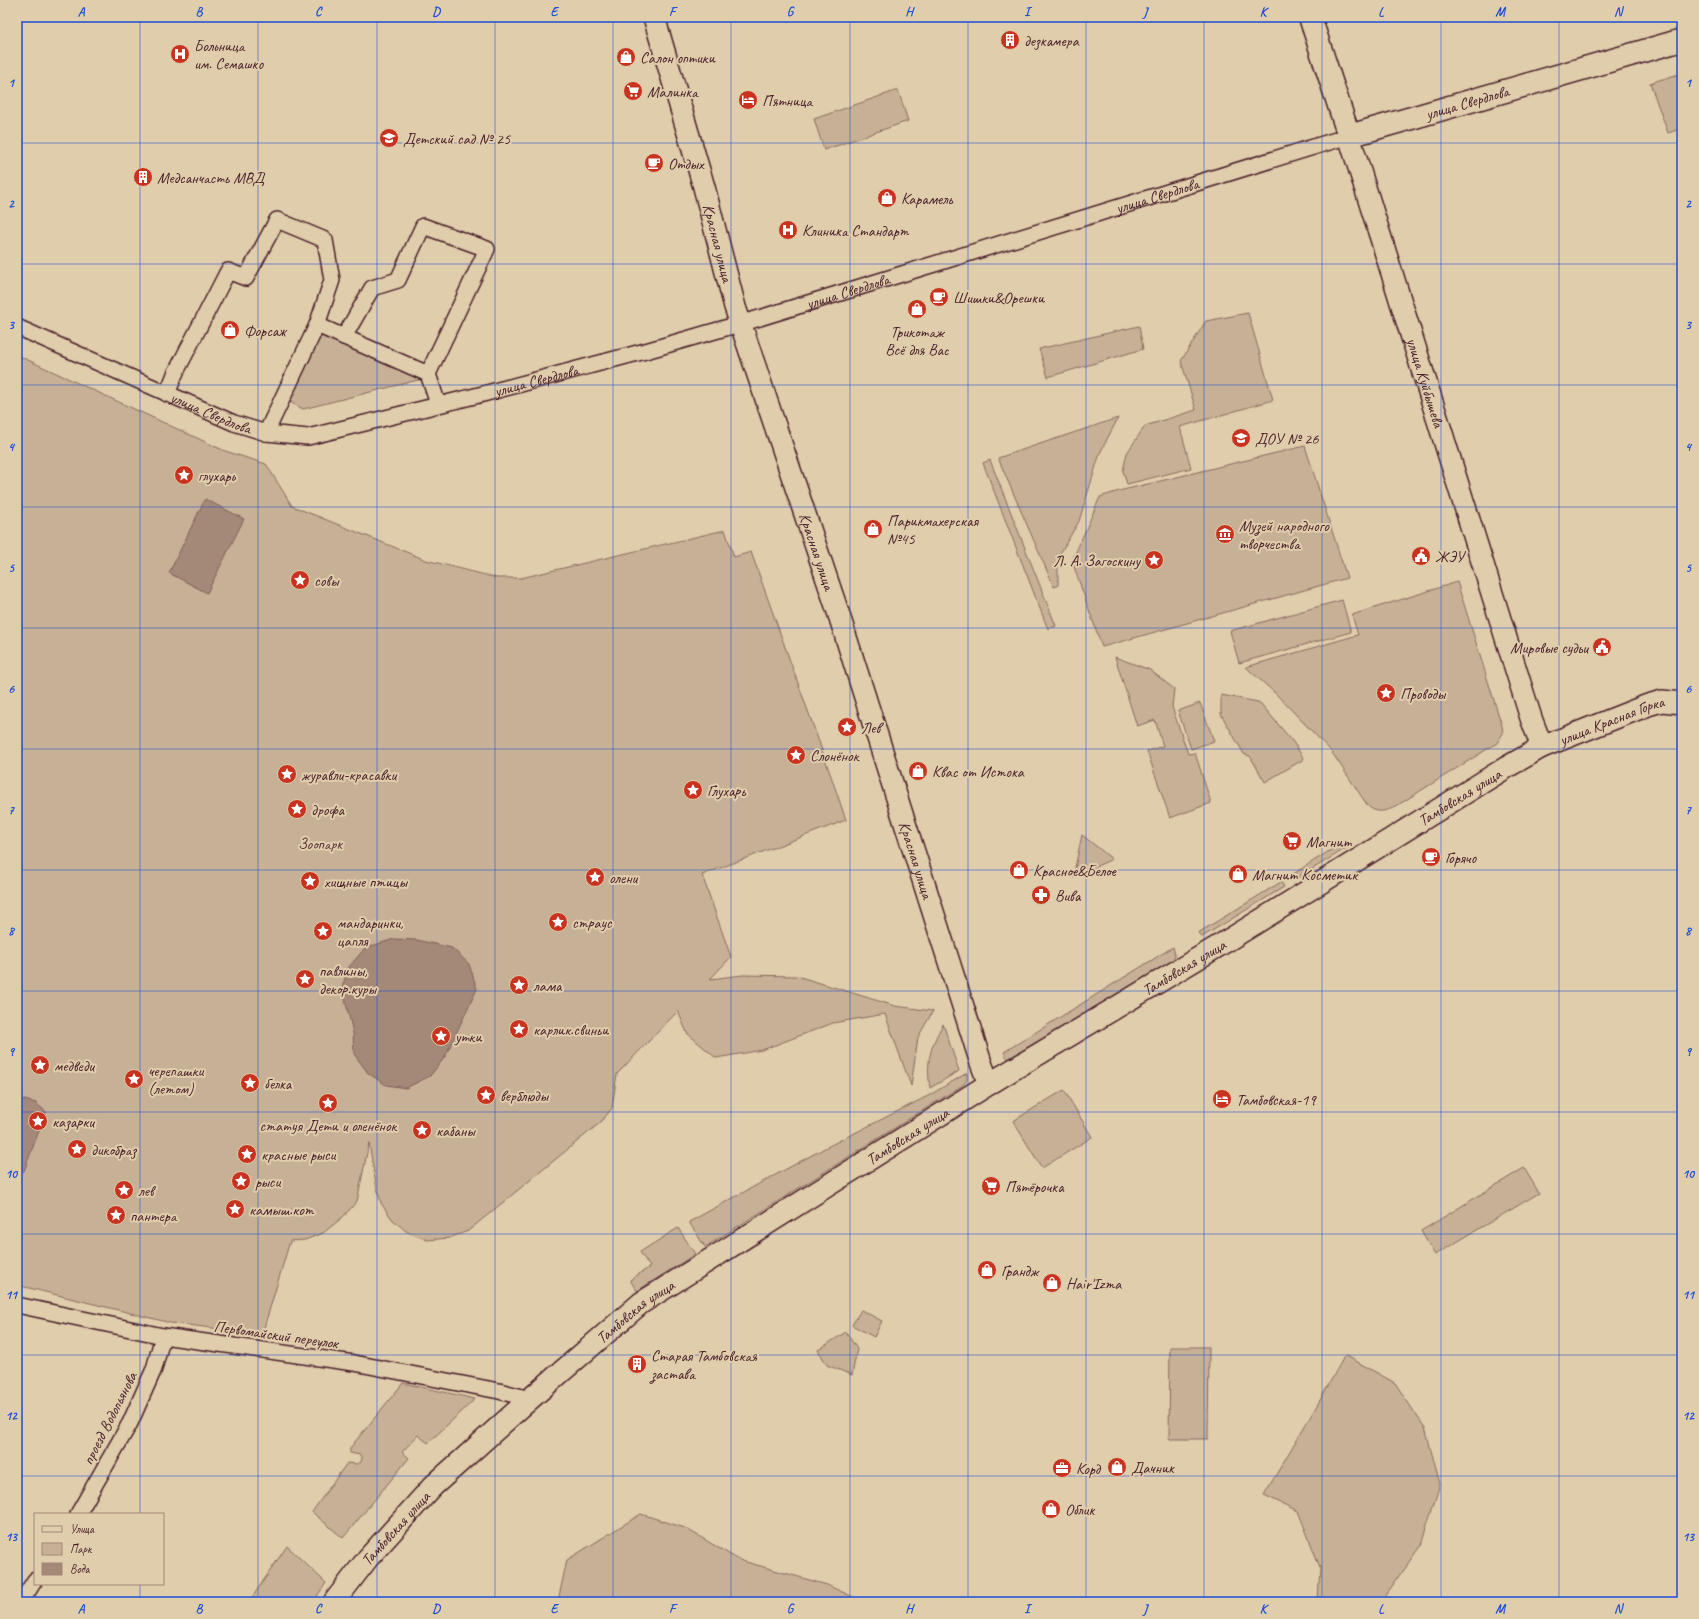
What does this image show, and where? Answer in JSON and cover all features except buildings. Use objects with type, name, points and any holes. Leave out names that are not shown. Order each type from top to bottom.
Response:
[{"type":"main road","name":"Красная улица","points":[[654,17],[704,187],[740,323],[838,612],[981,1063],[989,1084]]},
{"type":"main road","name":"улица Куйбышева","points":[[1310,17],[1542,747]]},
{"type":"main road","name":"улица Свердлова","points":[[1349,136],[1682,40]]},
{"type":"main road","name":"улица Красная Горка","points":[[1542,747],[1654,703],[1666,701],[1682,703]]},
{"type":"main road","name":"Тамбовская улица","points":[[334,1602],[368,1558],[433,1486],[530,1399],[641,1303],[989,1084],[1542,747]]},
{"type":"street","name":"улица Свердлова","points":[[17,327],[234,423],[266,433],[308,437],[648,350],[1349,136]]},
{"type":"street","points":[[168,394],[175,374],[228,271],[246,278],[277,220],[324,240],[332,280],[317,325],[266,433]]},
{"type":"street","points":[[344,337],[372,288],[398,280],[423,226],[487,250],[428,374],[438,404]]},
{"type":"street","points":[[317,325],[428,374]]},
{"type":"street","name":"Первомайский переулок","points":[[17,1306],[163,1336],[354,1364],[499,1391],[530,1399]]},
{"type":"street","name":"проезд Водопьянова","points":[[79,1513],[130,1423],[154,1368],[163,1336]]},
{"type":"street","points":[[21,1602],[34,1582]]},
{"type":"green space","points":[[1682,73],[1682,128],[1668,133],[1650,83]]},
{"type":"green space","points":[[898,90],[908,121],[824,150],[814,119]]},
{"type":"green space","points":[[1248,313],[1273,400],[1180,427],[1191,468],[1127,484],[1123,471],[1127,453],[1145,426],[1196,410],[1181,361],[1206,321]]},
{"type":"green space","points":[[1139,326],[1143,349],[1048,377],[1039,349]]},
{"type":"green space","points":[[320,333],[422,379],[303,409],[286,400]]},
{"type":"green space","name":"Зоопарк","points":[[17,355],[225,451],[266,464],[292,506],[426,560],[497,578],[521,578],[725,530],[734,557],[751,552],[846,820],[702,875],[731,957],[710,979],[743,975],[797,976],[895,1006],[933,1011],[918,1037],[911,1086],[885,1014],[833,1023],[762,1050],[716,1058],[687,1033],[678,1011],[617,1074],[612,1108],[601,1122],[468,1231],[449,1238],[427,1240],[406,1231],[392,1219],[381,1203],[369,1143],[357,1201],[343,1217],[323,1233],[305,1240],[290,1241],[264,1328],[260,1332],[254,1333],[171,1323],[17,1285]]},
{"type":"green space","points":[[1118,418],[1100,453],[1079,521],[1058,557],[1058,585],[1054,587],[998,458]]},
{"type":"green space","points":[[1305,446],[1347,578],[1102,647],[1072,561],[1100,497],[1119,491]]},
{"type":"green space","points":[[990,460],[1056,626],[1048,629],[983,463]]},
{"type":"green space","points":[[1457,582],[1503,733],[1497,743],[1393,808],[1383,811],[1374,810],[1368,806],[1331,751],[1276,694],[1246,667],[1358,635],[1352,615]]},
{"type":"green space","points":[[1342,600],[1351,632],[1239,663],[1230,631]]},
{"type":"green space","points":[[1115,657],[1150,670],[1174,689],[1172,707],[1188,754],[1195,753],[1211,803],[1170,818],[1147,751],[1163,746],[1155,720],[1137,726]]},
{"type":"green space","points":[[1221,695],[1258,702],[1261,704],[1293,742],[1304,759],[1265,782],[1250,756],[1244,754],[1221,714]]},
{"type":"green space","points":[[1200,703],[1214,741],[1191,749],[1178,711]]},
{"type":"green space","points":[[1082,835],[1112,859],[1073,877]]},
{"type":"green space","points":[[1345,841],[1348,847],[1293,881],[1290,876]]},
{"type":"green space","points":[[1281,882],[1284,887],[1202,937],[1198,933]]},
{"type":"green space","points":[[1173,947],[1175,955],[1173,961],[1008,1059],[1004,1052]]},
{"type":"green space","points":[[943,1024],[959,1071],[930,1088],[930,1055]]},
{"type":"green space","points":[[967,1073],[967,1080],[963,1085],[705,1247],[689,1222],[825,1148],[928,1096]]},
{"type":"green space","points":[[1064,1090],[1092,1137],[1042,1168],[1013,1121]]},
{"type":"green space","points":[[1524,1168],[1539,1193],[1435,1255],[1421,1231]]},
{"type":"green space","points":[[678,1228],[695,1254],[637,1291],[630,1280],[650,1267],[640,1252]]},
{"type":"green space","points":[[861,1310],[882,1321],[874,1337],[852,1325]]},
{"type":"green space","points":[[846,1332],[857,1349],[852,1375],[827,1365],[818,1350]]},
{"type":"green space","points":[[1170,1347],[1209,1347],[1208,1439],[1169,1439]]},
{"type":"green space","points":[[1345,1355],[1395,1383],[1425,1428],[1440,1484],[1421,1545],[1384,1597],[1384,1602],[1318,1602],[1320,1567],[1298,1511],[1264,1495]]},
{"type":"green space","points":[[403,1383],[475,1399],[428,1443],[418,1435],[402,1452],[409,1458],[343,1538],[312,1512],[347,1463],[357,1464],[361,1462],[362,1458],[360,1455],[350,1453],[350,1448]]},
{"type":"green space","points":[[641,1514],[685,1528],[739,1560],[827,1585],[864,1602],[558,1601],[567,1560]]},
{"type":"green space","points":[[287,1546],[326,1583],[313,1602],[249,1602]]},
{"type":"water","points":[[205,499],[244,519],[207,593],[169,573]]},
{"type":"water","points":[[394,939],[417,940],[452,948],[469,964],[477,989],[445,1057],[430,1076],[406,1088],[386,1085],[368,1073],[354,1054],[353,1033],[342,987],[349,967],[365,948]]},
{"type":"water","points":[[17,1098],[36,1103],[46,1112],[24,1171],[17,1176]]},
{"type":"place","name":"дезкамера","points":[[1010,40]]},
{"type":"place","name":"Больница им. Семашко","points":[[180,54]]},
{"type":"place","name":"Салон оптики","points":[[626,57]]},
{"type":"place","name":"Малинка","points":[[633,91]]},
{"type":"place","name":"Пятница","points":[[748,100]]},
{"type":"place","name":"Детский сад № 25","points":[[389,138]]},
{"type":"place","name":"Отдых","points":[[654,163]]},
{"type":"place","name":"Медсанчасть МВД","points":[[143,177]]},
{"type":"place","name":"Карамель","points":[[887,198]]},
{"type":"place","name":"Клиника Стандарт","points":[[788,230]]},
{"type":"place","name":"Шишки&Орешки","points":[[939,297]]},
{"type":"place","name":"Трикотаж Всё для Вас","points":[[917,309]]},
{"type":"place","name":"Форсаж","points":[[230,330]]},
{"type":"place","name":"ДОУ № 26","points":[[1241,438]]},
{"type":"place","name":"глухарь","points":[[184,475]]},
{"type":"place","name":"Парикмахерская №45","points":[[873,529]]},
{"type":"place","name":"Музей народного творчества","points":[[1225,534]]},
{"type":"place","name":"ЖЭУ","points":[[1421,556]]},
{"type":"place","name":"Л. А. Загоскину","points":[[1154,560]]},
{"type":"place","name":"совы","points":[[300,580]]},
{"type":"place","name":"Мировые судьи","points":[[1602,647]]},
{"type":"place","name":"Проводы","points":[[1386,693]]},
{"type":"place","name":"Лев","points":[[847,727]]},
{"type":"place","name":"Слонёнок","points":[[796,755]]},
{"type":"place","name":"Квас от Истока","points":[[918,771]]},
{"type":"place","name":"журавли-красавки","points":[[287,774]]},
{"type":"place","name":"Глухарь","points":[[693,790]]},
{"type":"place","name":"дрофа","points":[[297,809]]},
{"type":"place","name":"Магнит","points":[[1292,841]]},
{"type":"place","name":"Горячо","points":[[1431,857]]},
{"type":"place","name":"Красное&Белое","points":[[1019,870]]},
{"type":"place","name":"Магнит Косметик","points":[[1238,874]]},
{"type":"place","name":"олени","points":[[595,877]]},
{"type":"place","name":"хищные птицы","points":[[310,881]]},
{"type":"place","name":"Вива","points":[[1041,895]]},
{"type":"place","name":"страус","points":[[558,922]]},
{"type":"place","name":"мандаринки, цапля","points":[[323,931]]},
{"type":"place","name":"павлины, декор.куры","points":[[305,979]]},
{"type":"place","name":"лама","points":[[519,985]]},
{"type":"place","name":"карлик.свиньи","points":[[519,1029]]},
{"type":"place","name":"утки","points":[[441,1036]]},
{"type":"place","name":"медведи","points":[[40,1065]]},
{"type":"place","name":"черепашки (летом)","points":[[134,1079]]},
{"type":"place","name":"белка","points":[[250,1083]]},
{"type":"place","name":"верблюды","points":[[486,1095]]},
{"type":"place","name":"Тамбовская-19","points":[[1222,1099]]},
{"type":"place","name":"статуя Дети и оленёнок","points":[[328,1103]]},
{"type":"place","name":"казарки","points":[[38,1121]]},
{"type":"place","name":"кабаны","points":[[422,1130]]},
{"type":"place","name":"дикобраз","points":[[77,1149]]},
{"type":"place","name":"красные рыси","points":[[247,1154]]},
{"type":"place","name":"рыси","points":[[241,1181]]},
{"type":"place","name":"Пятёрочка","points":[[991,1186]]},
{"type":"place","name":"лев","points":[[124,1190]]},
{"type":"place","name":"камыш.кот","points":[[235,1209]]},
{"type":"place","name":"пантера","points":[[116,1215]]},
{"type":"place","name":"Грандж","points":[[987,1270]]},
{"type":"place","name":"Hair'Izma","points":[[1052,1283]]},
{"type":"place","name":"Старая Тамбовская застава","points":[[637,1364]]},
{"type":"place","name":"Дачник","points":[[1117,1467]]},
{"type":"place","name":"Корд","points":[[1062,1468]]},
{"type":"place","name":"Облик","points":[[1051,1509]]}]
